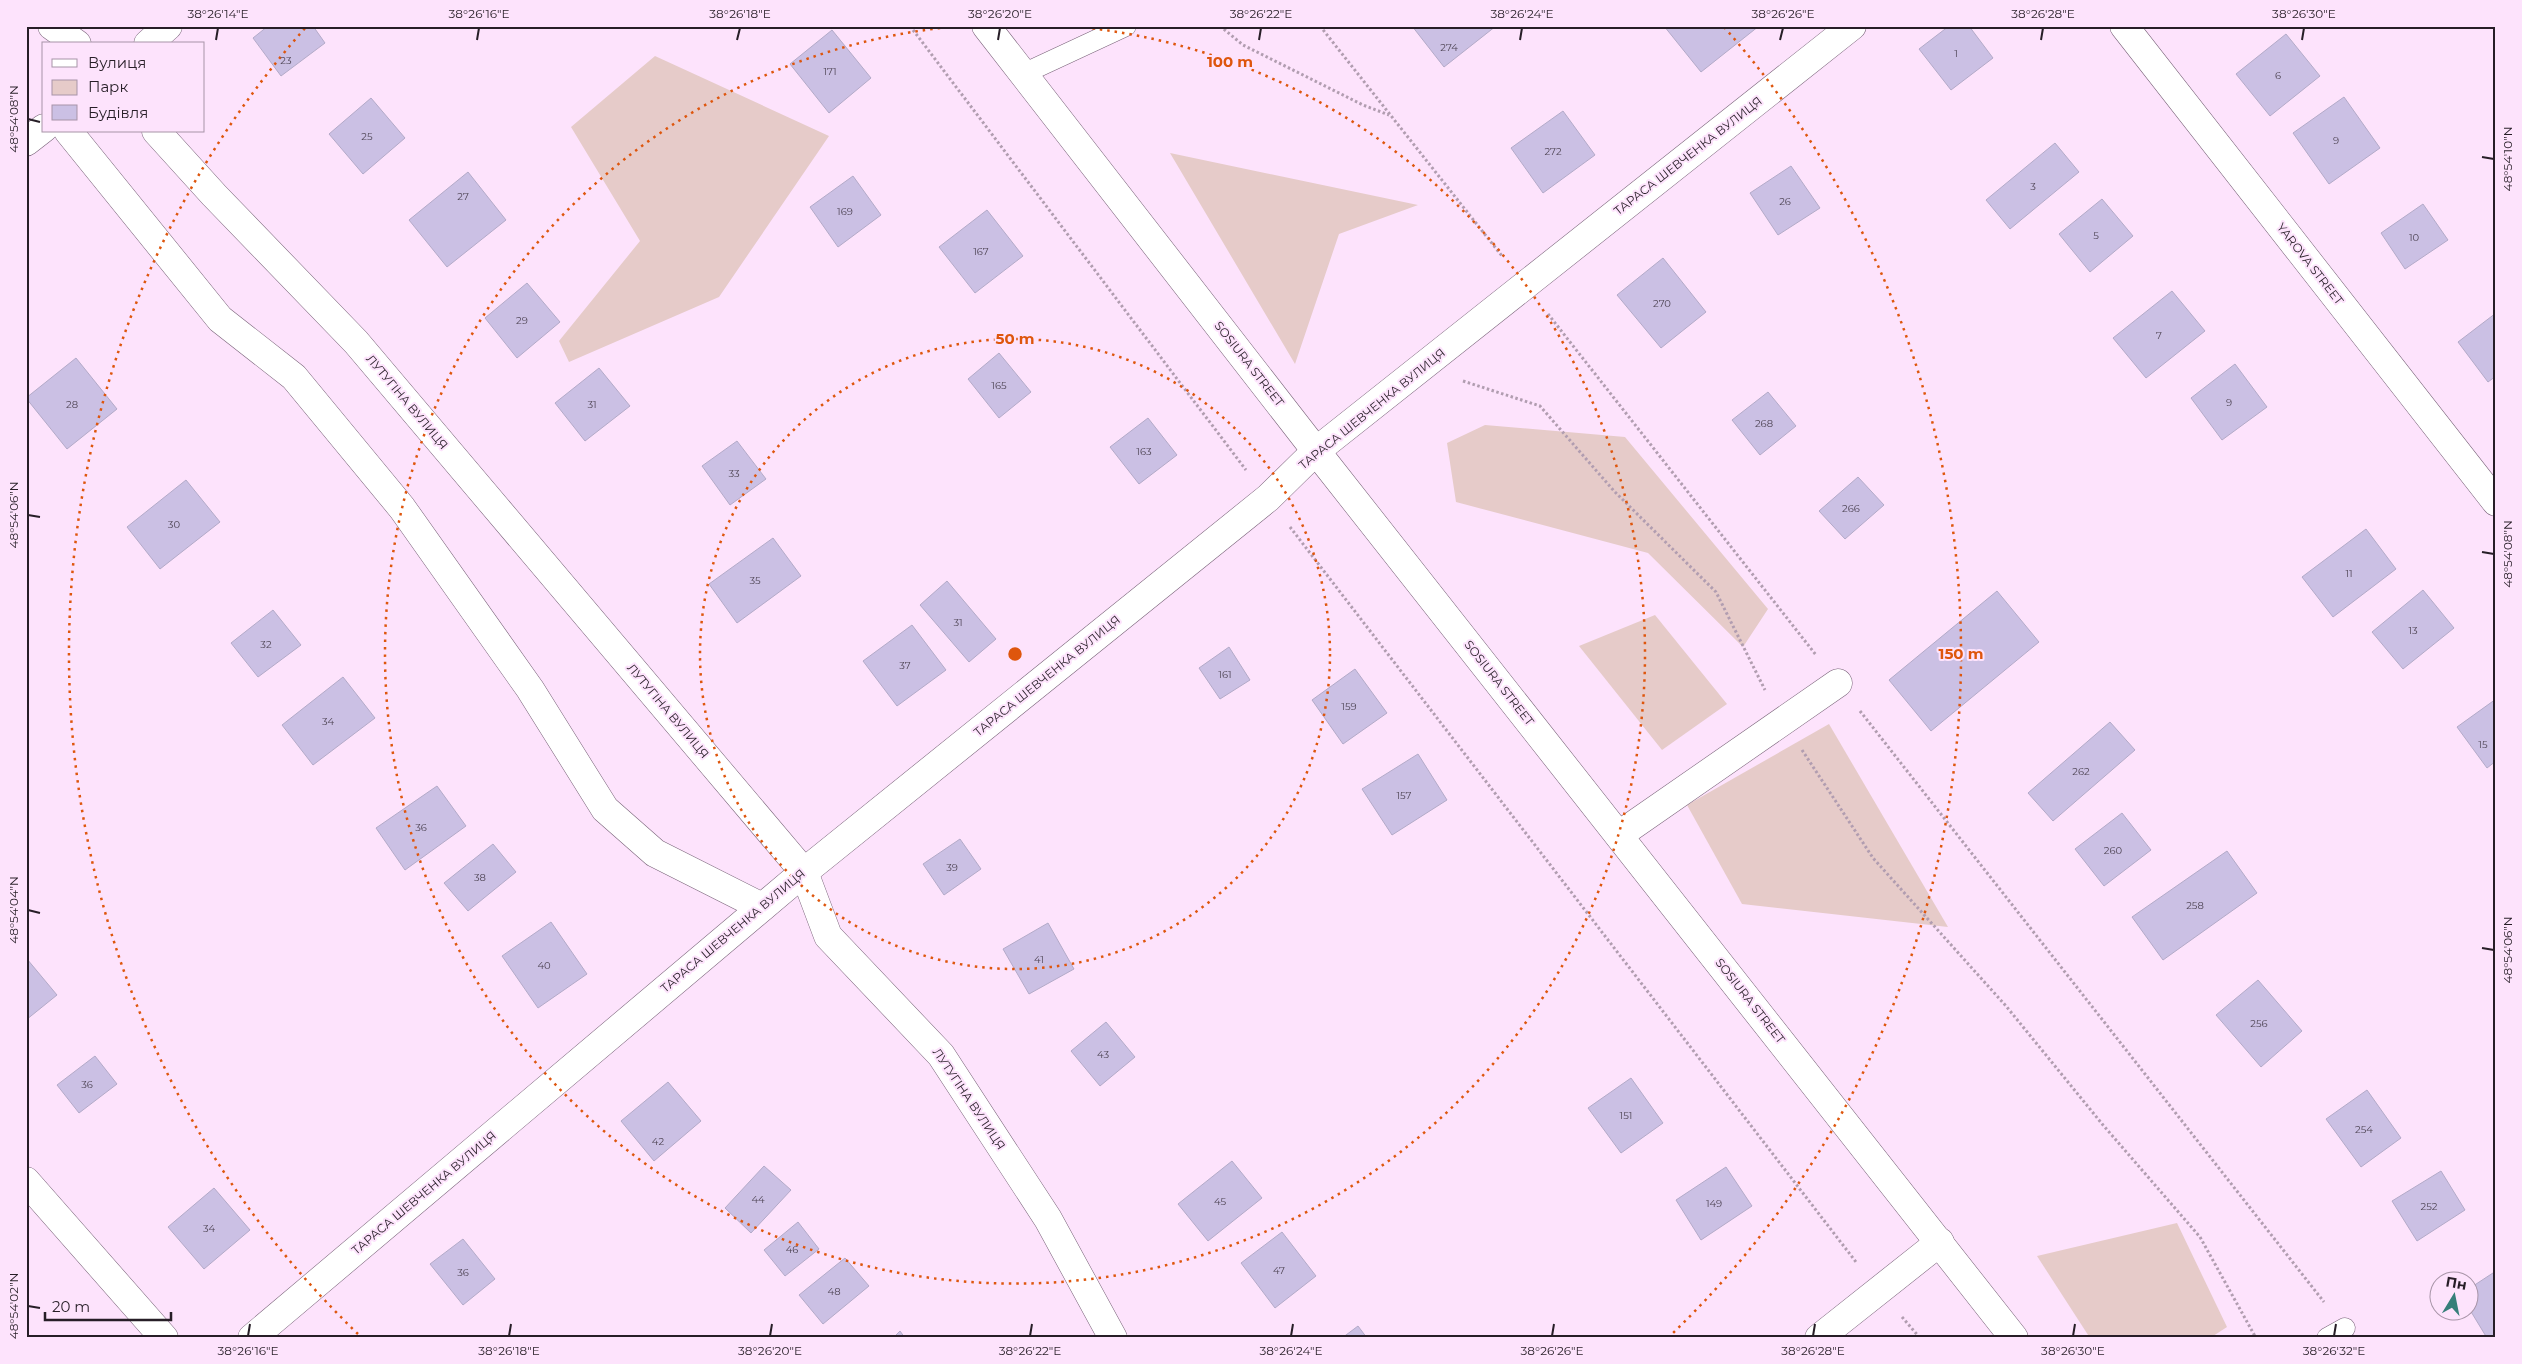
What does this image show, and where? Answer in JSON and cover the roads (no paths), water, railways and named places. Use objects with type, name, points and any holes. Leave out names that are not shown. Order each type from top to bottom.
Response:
[{"type":"street","points":[[52,26],[74,42]]},
{"type":"street","points":[[150,42],[168,26]]},
{"type":"street","name":"SOSIURA STREET","points":[[986,26],[1025,73],[1316,452],[2014,1338]]},
{"type":"street","name":"ТАРАСА ШЕВЧЕНКА ВУЛИЦЯ","points":[[252,1338],[804,872],[1268,498],[1316,452],[1852,26]]},
{"type":"street","name":"YAROVA STREET","points":[[2124,26],[2496,502]]},
{"type":"street","points":[[26,142],[42,130]]},
{"type":"street","points":[[69,132],[220,320],[294,377],[402,508],[530,689],[605,810],[655,852],[762,907]]},
{"type":"street","name":"ЛУТУГІНА ВУЛИЦЯ","points":[[157,132],[214,195],[356,342],[804,872],[828,936],[941,1054],[1048,1219],[1113,1338]]},
{"type":"street","points":[[1619,835],[1838,683]]},
{"type":"street","points":[[26,1181],[164,1338]]},
{"type":"street","points":[[1819,1338],[1940,1242]]},
{"type":"lane","points":[[1025,73],[1126,26]]},
{"type":"lane","points":[[2328,1338],[2345,1328]]}]
